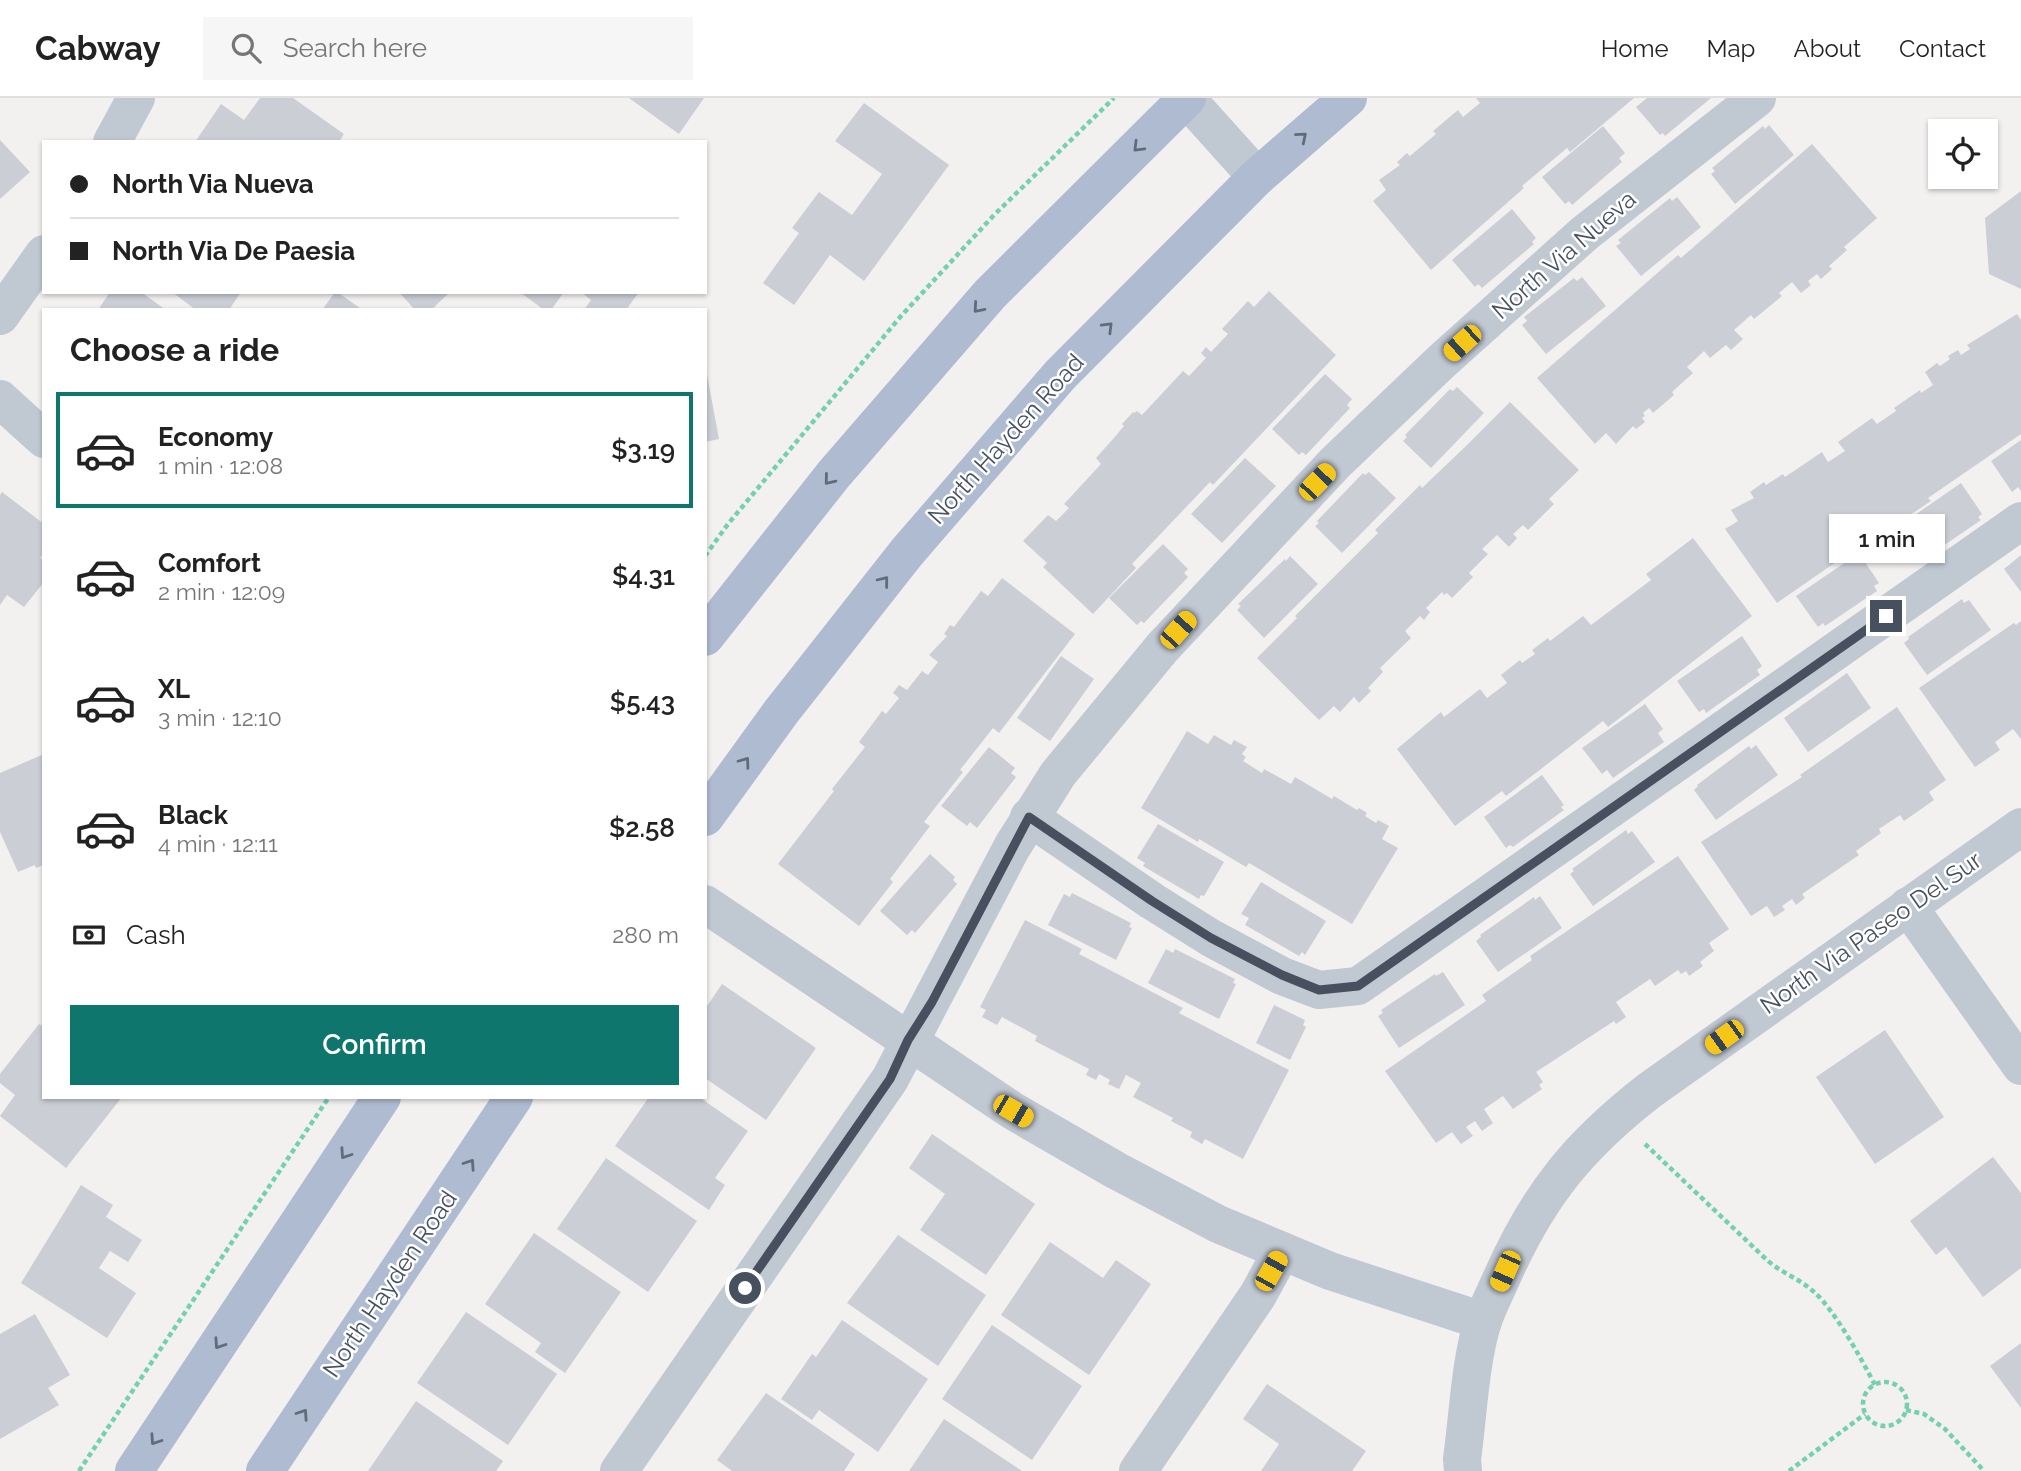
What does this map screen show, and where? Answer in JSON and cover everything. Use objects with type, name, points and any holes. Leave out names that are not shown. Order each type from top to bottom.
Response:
[{"type":"main road","points":[[707,634],[834,474],[990,294],[1186,98]]},
{"type":"main road","name":"North Hayden Road","points":[[707,814],[781,712],[907,552],[1060,375],[1257,177],[1348,98]]},
{"type":"main road","points":[[134,1471],[381,1099]]},
{"type":"main road","name":"North Hayden Road","points":[[265,1471],[513,1099]]},
{"type":"street","points":[[113,140],[136,98]]},
{"type":"street","points":[[1186,98],[1257,177]]},
{"type":"street","name":"North Via Nueva","points":[[619,1471],[887,1083],[1029,817],[1058,774],[1162,648],[1335,463],[1441,361],[1585,233],[1757,98]]},
{"type":"street","points":[[0,316],[42,257]]},
{"type":"street","points":[[0,399],[42,437]]},
{"type":"street","points":[[1029,817],[1211,938],[1282,975],[1319,990],[1358,986],[2021,521]]},
{"type":"street","name":"North Via Paseo Del Sur","points":[[1483,1321],[1524,1231],[1553,1184],[1584,1147],[1613,1119],[2021,827]]},
{"type":"street","points":[[707,905],[1013,1111],[1117,1171],[1218,1224],[1329,1271],[1483,1321],[1473,1375],[1462,1459],[1463,1471]]},
{"type":"street","points":[[1908,906],[2021,1066]]},
{"type":"street","points":[[1138,1471],[1258,1295],[1282,1251]]},
{"type":"path","points":[[707,553],[728,524],[901,316],[994,215],[1114,98]]},
{"type":"path","points":[[79,1471],[328,1099]]},
{"type":"path","points":[[1644,1144],[1768,1261],[1779,1270],[1800,1280],[1817,1294],[1849,1340],[1875,1385]]},
{"type":"path","points":[[1886,1382],[1897,1386],[1904,1394],[1906,1410],[1904,1416],[1895,1424],[1884,1426],[1873,1423],[1863,1404],[1866,1392],[1875,1385],[1886,1382]]},
{"type":"path","points":[[1906,1410],[1924,1414],[1945,1429],[1984,1471]]},
{"type":"path","points":[[1789,1471],[1866,1414]]},
{"type":"building","points":[[260,98],[293,98],[344,134],[340,140],[196,140],[221,104],[244,120]]},
{"type":"building","points":[[629,98],[704,98],[679,134]]},
{"type":"building","points":[[1476,98],[1634,98],[1570,152],[1567,148],[1522,186],[1524,188],[1431,270],[1373,201],[1386,190],[1379,180],[1400,165],[1397,162],[1407,153],[1410,156],[1436,134],[1433,131],[1458,110],[1463,117],[1480,103]]},
{"type":"building","points":[[1647,98],[1711,98],[1665,136],[1663,133],[1660,135],[1636,107]]},
{"type":"building","points":[[864,103],[949,165],[864,281],[830,255],[794,305],[763,283],[799,233],[792,228],[819,192],[852,215],[882,174],[835,141]]},
{"type":"building","points":[[1769,125],[1794,155],[1735,204],[1711,174],[1715,171],[1712,168],[1763,126],[1765,129]]},
{"type":"building","points":[[1603,126],[1625,153],[1619,158],[1622,162],[1572,205],[1569,201],[1565,204],[1542,177]]},
{"type":"building","points":[[0,140],[30,172],[0,199]]},
{"type":"building","points":[[1812,144],[1877,218],[1844,247],[1847,250],[1829,266],[1832,269],[1821,279],[1817,274],[1808,281],[1811,285],[1801,293],[1792,282],[1779,293],[1782,296],[1754,319],[1751,315],[1734,330],[1743,339],[1731,350],[1726,345],[1710,358],[1704,351],[1687,367],[1693,373],[1672,392],[1674,395],[1653,413],[1649,408],[1643,413],[1645,422],[1636,429],[1633,426],[1616,444],[1606,433],[1595,444],[1537,378],[1678,255],[1681,258]]},
{"type":"building","points":[[2021,191],[2021,289],[1989,274],[1985,218]]},
{"type":"building","points":[[1677,197],[1701,227],[1641,276],[1616,246],[1621,243],[1618,240],[1670,198],[1672,201]]},
{"type":"building","points":[[1512,209],[1536,238],[1532,242],[1534,244],[1482,288],[1478,284],[1475,287],[1452,260]]},
{"type":"building","points":[[1582,277],[1606,306],[1546,354],[1522,325],[1527,321],[1524,317],[1574,278],[1577,281]]},
{"type":"building","points":[[1269,291],[1336,355],[1213,485],[1210,482],[1132,564],[1136,568],[1093,614],[1043,567],[1047,563],[1023,541],[1048,515],[1056,521],[1069,508],[1064,504],[1101,464],[1096,458],[1133,412],[1137,411],[1142,415],[1183,371],[1189,376],[1206,358],[1201,353],[1206,347],[1211,352],[1228,334],[1222,329],[1248,301],[1254,307]]},
{"type":"building","points":[[109,294],[144,294],[163,308],[99,308]]},
{"type":"building","points":[[175,294],[240,294],[230,308],[193,308]]},
{"type":"building","points":[[334,294],[340,294],[360,308],[323,308]]},
{"type":"building","points":[[401,294],[448,294],[433,308],[413,308]]},
{"type":"building","points":[[523,294],[563,294],[552,308],[541,308]]},
{"type":"building","points":[[584,294],[638,294],[627,308],[585,308],[591,300]]},
{"type":"building","points":[[2017,314],[2021,320],[2021,434],[1928,498],[1931,501],[1877,537],[1875,535],[1777,603],[1725,529],[1738,521],[1731,510],[1754,498],[1750,492],[1764,482],[1766,485],[1783,474],[1785,477],[1822,452],[1828,462],[1845,451],[1838,442],[1872,418],[1877,424],[1896,411],[1894,408],[1920,390],[1921,393],[1933,385],[1925,372],[1937,363],[1940,366],[1950,359],[1948,356],[1958,350],[1961,355],[1970,349],[1967,345]]},
{"type":"building","points":[[1325,374],[1352,399],[1347,405],[1350,408],[1306,455],[1302,452],[1299,455],[1272,429]]},
{"type":"building","points":[[707,375],[719,439],[707,442]]},
{"type":"building","points":[[1457,387],[1484,413],[1431,468],[1403,441],[1407,437],[1405,435],[1450,389],[1453,391]]},
{"type":"building","points":[[1510,402],[1579,470],[1549,499],[1554,504],[1528,530],[1523,525],[1513,534],[1517,538],[1509,547],[1497,535],[1482,549],[1488,554],[1469,573],[1473,577],[1452,598],[1442,592],[1426,608],[1430,612],[1424,620],[1420,616],[1405,631],[1411,638],[1380,668],[1383,672],[1368,688],[1371,691],[1359,703],[1354,697],[1340,712],[1334,706],[1319,720],[1257,658],[1378,533],[1375,530]]},
{"type":"building","points":[[2021,440],[2021,491],[2018,487],[2012,492],[1991,461]]},
{"type":"building","points":[[1245,458],[1276,486],[1222,543],[1191,514]]},
{"type":"building","points":[[1369,472],[1396,498],[1342,553],[1315,526],[1363,473],[1365,475]]},
{"type":"building","points":[[1961,483],[1982,514],[1978,517],[1981,520],[1927,557],[1925,553],[1919,557],[1899,526]]},
{"type":"building","points":[[2,492],[42,522],[42,584],[24,607],[7,595],[0,605]]},
{"type":"building","points":[[1693,538],[1752,616],[1608,727],[1603,721],[1506,796],[1502,791],[1455,826],[1397,749],[1441,712],[1444,717],[1480,689],[1487,698],[1507,683],[1501,675],[1520,660],[1522,663],[1535,654],[1532,650],[1548,638],[1550,641],[1583,616],[1591,625],[1651,580],[1646,574]]},
{"type":"building","points":[[1163,544],[1188,569],[1184,573],[1188,577],[1144,623],[1141,621],[1137,625],[1109,598]]},
{"type":"building","points":[[1859,553],[1879,583],[1874,586],[1877,591],[1825,626],[1823,623],[1818,627],[1796,596]]},
{"type":"building","points":[[2021,555],[2021,592],[2004,569]]},
{"type":"building","points":[[1290,556],[1318,584],[1264,638],[1237,610],[1241,606],[1238,604]]},
{"type":"building","points":[[1002,578],[1075,634],[999,733],[993,728],[960,770],[963,772],[924,822],[930,826],[890,879],[893,882],[859,926],[778,864],[865,747],[859,742],[882,711],[886,714],[899,698],[893,693],[899,685],[907,690],[922,671],[928,675],[938,662],[929,655],[947,636],[944,634],[950,625],[954,627],[981,591],[988,596]]},
{"type":"building","points":[[1962,599],[1964,603],[1969,600],[1991,630],[1927,675],[1904,643],[1908,637]]},
{"type":"building","points":[[2021,621],[2021,739],[2013,729],[1995,742],[2000,750],[1975,767],[1919,688],[2014,623],[2016,625]]},
{"type":"building","points":[[1742,636],[1762,666],[1757,670],[1760,675],[1706,713],[1704,709],[1699,712],[1677,681]]},
{"type":"building","points":[[1061,656],[1094,679],[1050,741],[1017,718]]},
{"type":"building","points":[[1847,673],[1871,708],[1808,752],[1784,718]]},
{"type":"building","points":[[1645,704],[1663,729],[1658,733],[1664,742],[1613,778],[1607,770],[1602,774],[1582,748]]},
{"type":"building","points":[[1897,707],[1946,780],[1929,792],[1934,800],[1904,821],[1900,815],[1879,829],[1881,833],[1856,851],[1859,855],[1802,894],[1805,898],[1796,905],[1792,899],[1782,906],[1785,910],[1774,917],[1767,906],[1751,916],[1701,842],[1802,777],[1800,775]]},
{"type":"building","points":[[1187,731],[1208,744],[1214,735],[1231,745],[1234,740],[1247,747],[1242,754],[1246,757],[1243,761],[1262,773],[1264,769],[1291,784],[1295,777],[1332,799],[1334,796],[1357,810],[1359,808],[1376,823],[1378,820],[1389,826],[1382,839],[1398,848],[1352,924],[1249,863],[1246,867],[1141,808]]},
{"type":"building","points":[[1756,745],[1778,775],[1716,820],[1694,790],[1749,746],[1751,749]]},
{"type":"building","points":[[989,747],[1015,768],[1011,773],[1016,777],[977,828],[970,822],[967,826],[941,806]]},
{"type":"building","points":[[42,755],[42,866],[36,868],[35,865],[18,872],[0,832],[0,773]]},
{"type":"building","points":[[1542,775],[1564,805],[1561,807],[1564,810],[1513,847],[1510,845],[1506,848],[1484,817]]},
{"type":"building","points":[[1158,824],[1224,862],[1204,896],[1201,895],[1199,899],[1143,866],[1145,863],[1137,858]]},
{"type":"building","points":[[1626,830],[1628,834],[1632,831],[1655,862],[1593,906],[1570,874],[1574,871],[1572,869]]},
{"type":"building","points":[[930,854],[955,877],[953,880],[957,884],[915,933],[912,930],[907,935],[880,911]]},
{"type":"building","points":[[1678,856],[1729,929],[1709,943],[1714,951],[1700,962],[1703,966],[1689,976],[1686,971],[1681,974],[1678,970],[1655,986],[1650,979],[1616,1002],[1626,1017],[1616,1024],[1614,1021],[1536,1072],[1543,1082],[1539,1085],[1542,1089],[1513,1109],[1503,1096],[1484,1109],[1493,1123],[1482,1131],[1475,1121],[1466,1127],[1473,1136],[1461,1144],[1452,1132],[1436,1143],[1385,1071],[1486,1001],[1482,995],[1532,960],[1530,956]]},
{"type":"building","points":[[1261,882],[1326,921],[1305,955],[1302,952],[1299,956],[1245,925],[1249,918],[1241,914]]},
{"type":"building","points":[[1072,893],[1131,923],[1129,927],[1132,928],[1116,960],[1048,925],[1064,894],[1070,897]]},
{"type":"building","points":[[1540,896],[1562,928],[1498,972],[1476,941],[1480,935],[1534,897],[1535,900]]},
{"type":"building","points":[[1025,920],[1082,949],[1079,954],[1183,1008],[1179,1013],[1289,1070],[1243,1159],[1205,1139],[1202,1144],[1190,1137],[1192,1132],[1171,1121],[1173,1118],[1133,1097],[1141,1083],[1126,1075],[1119,1089],[1108,1084],[1110,1080],[1099,1074],[1096,1080],[1086,1075],[1089,1069],[1035,1041],[1037,1036],[1002,1017],[997,1025],[982,1017],[986,1010],[980,1007]]},
{"type":"building","points":[[1166,949],[1173,953],[1175,949],[1235,979],[1233,983],[1236,984],[1219,1019],[1148,983]]},
{"type":"building","points":[[1443,972],[1465,1005],[1399,1048],[1378,1016],[1383,1013],[1381,1010],[1435,974],[1436,976]]},
{"type":"building","points":[[722,984],[816,1048],[766,1120],[707,1079],[707,1006]]},
{"type":"building","points":[[1274,1005],[1305,1020],[1303,1025],[1306,1027],[1290,1060],[1256,1043]]},
{"type":"building","points":[[39,1024],[42,1026],[42,1099],[120,1099],[66,1168],[0,1116],[15,1095],[0,1083],[0,1074]]},
{"type":"building","points":[[1885,1030],[1944,1117],[1875,1164],[1816,1077]]},
{"type":"building","points":[[648,1099],[702,1099],[748,1131],[715,1178],[725,1185],[709,1210],[615,1146]]},
{"type":"building","points":[[932,1134],[1035,1204],[986,1275],[920,1230],[945,1194],[909,1168]]},
{"type":"building","points":[[1993,1157],[2021,1193],[2021,1268],[1983,1297],[1946,1247],[1936,1255],[1910,1221]]},
{"type":"building","points":[[606,1158],[697,1221],[648,1292],[557,1229]]},
{"type":"building","points":[[81,1185],[113,1205],[106,1217],[142,1240],[128,1262],[110,1251],[99,1268],[136,1293],[107,1338],[21,1283]]},
{"type":"building","points":[[534,1233],[621,1292],[565,1373],[535,1352],[541,1343],[485,1304]]},
{"type":"building","points":[[898,1235],[986,1295],[938,1366],[847,1303]]},
{"type":"building","points":[[1050,1242],[1103,1278],[1116,1260],[1151,1284],[1089,1375],[1001,1315]]},
{"type":"building","points":[[466,1312],[557,1374],[508,1445],[417,1383]]},
{"type":"building","points":[[35,1314],[70,1375],[48,1388],[59,1405],[0,1439],[0,1334]]},
{"type":"building","points":[[842,1320],[928,1379],[878,1452],[819,1410],[812,1420],[781,1399],[812,1354],[816,1357]]},
{"type":"building","points":[[992,1325],[1082,1386],[1032,1460],[942,1399]]},
{"type":"building","points":[[2021,1343],[2021,1408],[1990,1366]]},
{"type":"building","points":[[1267,1384],[1366,1451],[1352,1471],[1261,1471],[1279,1444],[1243,1419]]},
{"type":"building","points":[[766,1393],[855,1454],[844,1471],[732,1471],[717,1460]]},
{"type":"building","points":[[416,1401],[503,1461],[496,1471],[368,1471]]},
{"type":"building","points":[[944,1419],[1022,1471],[909,1471]]},
{"type":"route","points":[[745,1288],[890,1079],[908,1040],[932,1002],[1029,817],[1211,938],[1282,975],[1319,990],[1358,986],[1886,616]]}]
